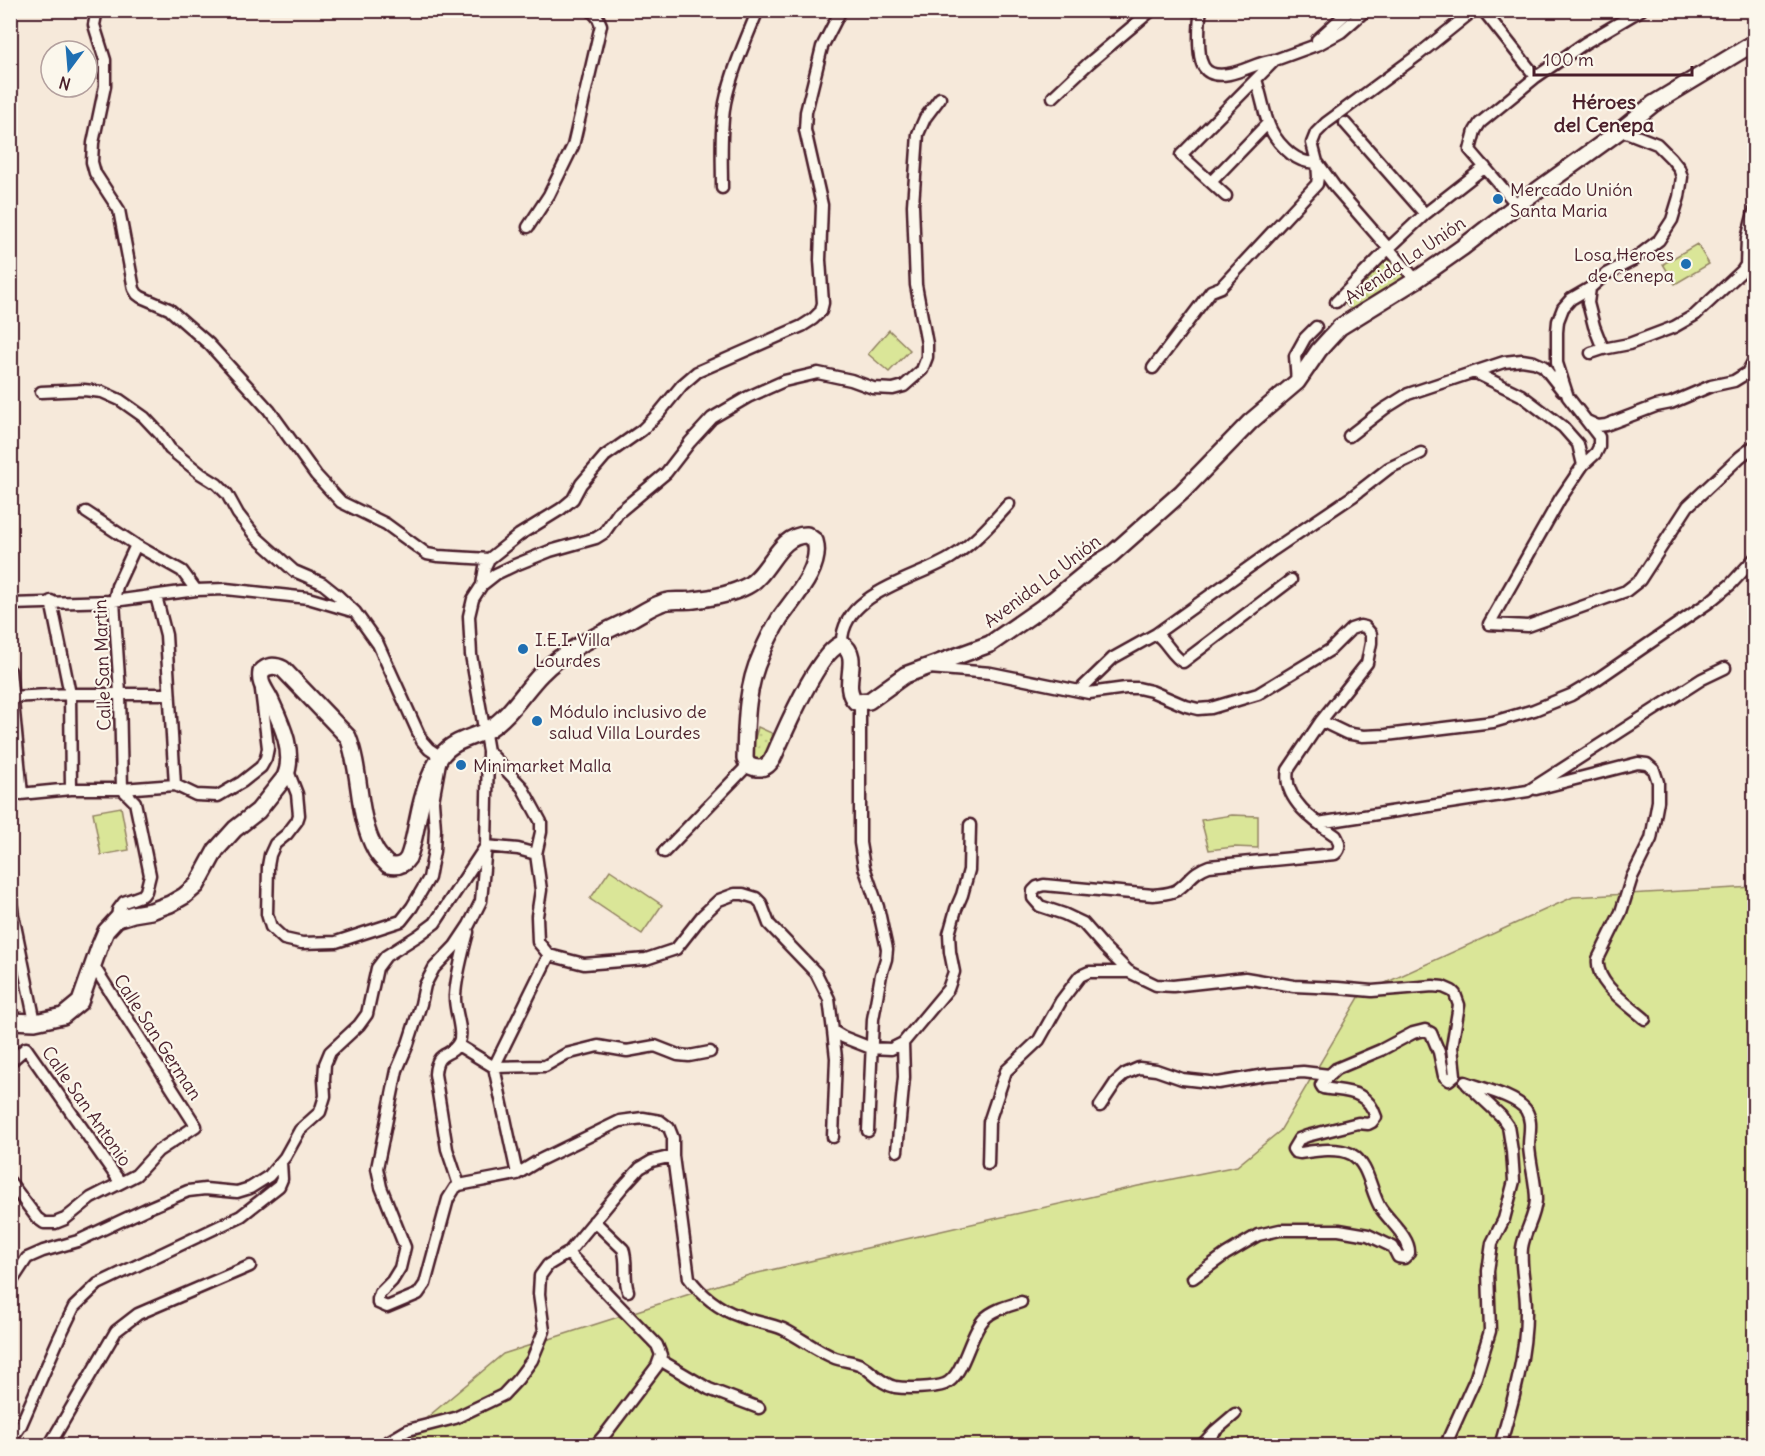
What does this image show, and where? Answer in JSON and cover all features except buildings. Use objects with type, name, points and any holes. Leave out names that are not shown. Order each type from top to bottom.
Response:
[{"type":"main road","name":"Avenida La Unión","points":[[860,703],[869,701],[904,675],[990,644],[1053,600],[1111,555],[1182,492],[1250,422],[1297,382],[1319,350],[1340,327],[1416,280],[1463,247],[1653,104],[1755,43]]},
{"type":"main road","points":[[10,1021],[35,1022],[63,1016],[80,1002],[106,931],[117,918],[151,911],[184,896],[196,885],[216,850],[235,829],[263,806],[285,777],[289,760],[284,730],[260,682],[262,670],[275,666],[283,669],[348,737],[354,751],[362,806],[376,851],[388,865],[394,867],[401,866],[408,858],[427,788],[441,757],[449,747],[489,728],[509,711],[542,672],[604,631],[661,602],[693,600],[732,592],[748,586],[761,575],[787,542],[799,536],[807,535],[815,541],[817,556],[800,593],[779,620],[760,657],[748,692],[745,759],[748,765],[755,769],[763,768],[771,761],[819,665],[833,648],[842,644],[850,651],[851,658],[849,693],[856,702],[860,703]]},
{"type":"street","points":[[97,10],[94,25],[105,60],[105,86],[93,143],[92,162],[94,173],[119,210],[137,294],[169,309],[209,344],[263,402],[316,475],[341,502],[386,524],[427,554],[489,559]]},
{"type":"street","points":[[528,228],[549,195],[573,146],[601,25],[591,10]]},
{"type":"street","points":[[722,188],[725,103],[742,49],[758,10]]},
{"type":"street","points":[[482,585],[489,559],[519,535],[573,499],[581,484],[605,456],[642,430],[682,385],[697,372],[802,326],[821,311],[823,303],[820,260],[822,205],[805,129],[806,112],[822,47],[841,10]]},
{"type":"street","points":[[1053,97],[1152,10]]},
{"type":"street","points":[[1201,10],[1199,57],[1202,66],[1211,73],[1229,74],[1319,44],[1341,32],[1366,10]]},
{"type":"street","points":[[1305,50],[1350,10]]},
{"type":"street","points":[[1153,368],[1210,291],[1221,286],[1313,190],[1318,177],[1312,143],[1316,134],[1326,123],[1474,10]]},
{"type":"street","points":[[1483,10],[1536,77]]},
{"type":"street","points":[[1517,205],[1470,150],[1475,131],[1480,123],[1536,77],[1585,43],[1641,10]]},
{"type":"street","points":[[1226,196],[1181,155],[1275,60]]},
{"type":"street","points":[[1256,80],[1269,128],[1278,144],[1309,164],[1317,162]]},
{"type":"street","points":[[940,98],[925,118],[918,134],[913,205],[916,285],[927,344],[927,357],[922,370],[904,386],[893,389],[873,388],[851,380],[818,373],[784,381],[747,397],[712,418],[666,473],[618,513],[604,533],[596,538],[550,551],[496,574],[482,585],[473,599],[469,616],[471,655],[488,751],[486,846],[481,901],[469,926],[434,968],[425,985],[408,1044],[397,1070],[376,1168],[381,1187],[405,1247],[400,1268],[392,1281],[380,1293],[378,1304],[387,1307],[418,1294],[425,1284],[448,1199],[459,1185],[517,1174],[540,1160],[620,1121],[643,1118],[660,1121],[669,1128],[673,1138],[673,1156],[690,1278],[696,1288],[739,1316],[780,1328],[825,1353],[861,1366],[883,1382],[906,1388],[944,1384],[954,1379],[971,1339],[985,1318],[998,1310],[1021,1302]]},
{"type":"street","points":[[1211,182],[1268,123]]},
{"type":"street","points":[[1345,123],[1425,214]]},
{"type":"street","points":[[1568,397],[1557,363],[1558,321],[1563,308],[1571,299],[1590,288],[1606,274],[1633,260],[1659,240],[1672,220],[1679,197],[1682,177],[1679,168],[1671,158],[1657,144],[1621,130]]},
{"type":"street","points":[[1317,162],[1335,187],[1416,280]]},
{"type":"street","points":[[1336,302],[1425,214],[1485,167]]},
{"type":"street","points":[[1591,353],[1629,344],[1674,327],[1695,315],[1746,265],[1747,239],[1755,212]]},
{"type":"street","points":[[1590,288],[1588,303],[1603,349]]},
{"type":"street","points":[[1297,382],[1295,356],[1305,338],[1316,327]]},
{"type":"street","points":[[1349,436],[1408,394],[1504,362],[1522,360],[1543,366],[1587,420],[1599,438],[1599,447],[1583,465],[1560,499],[1489,624],[1528,626],[1626,591],[1640,580],[1688,506],[1740,457],[1755,446]]},
{"type":"street","points":[[1587,420],[1598,426],[1606,425],[1656,406],[1671,403],[1711,386],[1734,381],[1747,373],[1755,360]]},
{"type":"street","points":[[1474,372],[1521,395],[1563,428],[1578,444],[1583,465]]},
{"type":"street","points":[[41,392],[84,390],[102,392],[120,400],[144,417],[170,449],[227,494],[238,514],[256,537],[294,571],[322,584],[337,595],[355,612],[378,644],[422,741],[441,757],[433,801],[434,851],[429,878],[401,921],[336,942],[302,943],[284,939],[271,927],[267,914],[270,855],[275,844],[287,834],[299,815],[297,794],[288,771]]},
{"type":"street","points":[[1079,691],[1113,658],[1156,634],[1353,496],[1389,468],[1421,453]]},
{"type":"street","points":[[842,644],[841,633],[846,623],[863,603],[902,580],[951,558],[983,533],[1009,504]]},
{"type":"street","points":[[86,512],[136,545],[182,571],[196,590]]},
{"type":"street","name":"Calle San Martin","points":[[122,789],[120,693],[114,601],[117,586],[136,545]]},
{"type":"street","points":[[1321,722],[1346,733],[1363,736],[1386,735],[1493,722],[1534,710],[1571,695],[1708,603],[1731,584],[1755,559]]},
{"type":"street","points":[[1156,634],[1183,662],[1291,580]]},
{"type":"street","points":[[10,603],[114,601],[196,590],[226,589],[308,598],[355,612]]},
{"type":"street","points":[[156,596],[166,635],[176,785]]},
{"type":"street","points":[[51,601],[70,694],[72,789]]},
{"type":"street","points":[[924,668],[991,673],[1089,693],[1138,688],[1198,709],[1211,708],[1258,694],[1330,650],[1351,629],[1365,627],[1371,634],[1367,663],[1293,761],[1286,779],[1305,813],[1339,841],[1339,849],[1335,854],[1209,866],[1198,870],[1177,890],[1165,894],[1153,895],[1044,885],[1033,891],[1033,898],[1040,906],[1083,923],[1130,972],[1156,985],[1173,986],[1245,978],[1294,986],[1372,991],[1443,987],[1455,994],[1459,1005],[1452,1047],[1455,1075],[1501,1116],[1508,1126],[1514,1181],[1504,1219],[1492,1243],[1488,1271],[1490,1331],[1476,1377],[1445,1446]]},
{"type":"street","points":[[1528,791],[1702,679],[1725,668]]},
{"type":"street","points":[[10,671],[22,794]]},
{"type":"street","points":[[10,795],[72,789],[122,789],[176,785],[196,795],[218,796],[242,783],[261,767],[266,758],[268,748],[260,682]]},
{"type":"street","points":[[12,697],[120,693],[169,694]]},
{"type":"street","points":[[860,703],[860,843],[864,867],[878,907],[887,949],[873,1019],[867,1131]]},
{"type":"street","points":[[488,751],[522,787],[536,809],[541,822],[536,854],[541,890],[537,916],[538,942],[549,955],[584,964],[646,959],[676,949],[702,916],[719,900],[735,894],[743,894],[756,898],[761,903],[770,924],[816,973],[829,999],[836,1058],[833,1137]]},
{"type":"street","points":[[1318,823],[1528,791],[1638,763],[1647,764],[1654,770],[1658,782],[1658,801],[1651,839],[1632,877],[1621,912],[1597,967],[1605,983],[1645,1019]]},
{"type":"street","points":[[664,852],[748,765]]},
{"type":"street","points":[[117,918],[118,910],[124,902],[143,895],[150,875],[135,802],[122,789]]},
{"type":"street","points":[[833,1030],[843,1037],[871,1048],[891,1049],[903,1043],[948,989],[954,972],[949,934],[969,870],[970,825]]},
{"type":"street","points":[[486,846],[518,849],[536,854]]},
{"type":"street","points":[[10,1284],[27,1258],[43,1251],[78,1241],[188,1191],[205,1188],[237,1192],[250,1188],[269,1176],[285,1157],[300,1130],[314,1118],[323,1104],[326,1096],[325,1064],[330,1052],[359,1025],[367,1014],[377,968],[386,956],[435,923],[486,846]]},
{"type":"street","points":[[10,894],[35,1022]]},
{"type":"street","points":[[459,1185],[447,1149],[435,1074],[436,1064],[440,1057],[458,1045],[461,1035],[455,1009],[455,996],[469,926]]},
{"type":"street","points":[[517,1174],[494,1067],[549,955]]},
{"type":"street","name":"Calle San German","points":[[93,965],[196,1126],[158,1151],[136,1175],[120,1182]]},
{"type":"street","points":[[988,1164],[989,1122],[1006,1071],[1040,1040],[1061,1001],[1080,976],[1089,972],[1130,972]]},
{"type":"street","points":[[1194,1278],[1258,1234],[1280,1230],[1339,1230],[1368,1235],[1393,1247],[1398,1257],[1404,1258],[1409,1253],[1410,1246],[1379,1205],[1363,1166],[1351,1155],[1338,1151],[1300,1153],[1293,1149],[1299,1139],[1307,1136],[1358,1123],[1372,1122],[1376,1117],[1373,1107],[1364,1097],[1342,1089],[1321,1087],[1324,1080],[1336,1069],[1381,1050],[1413,1033],[1425,1030],[1433,1036],[1444,1076],[1449,1080],[1455,1075]]},
{"type":"street","points":[[897,1151],[904,1077],[903,1043]]},
{"type":"street","points":[[458,1045],[494,1067],[545,1066],[566,1054],[598,1046],[627,1051],[655,1046],[678,1055],[689,1056],[710,1052]]},
{"type":"street","name":"Calle San Antonio","points":[[10,1062],[26,1048],[120,1182]]},
{"type":"street","points":[[1100,1106],[1116,1082],[1125,1074],[1139,1068],[1156,1070],[1182,1079],[1218,1083],[1265,1075],[1303,1072],[1329,1075]]},
{"type":"street","points":[[1465,1082],[1521,1104],[1527,1112],[1531,1125],[1529,1144],[1536,1200],[1532,1222],[1522,1246],[1526,1308],[1523,1356],[1500,1446]]},
{"type":"street","points":[[381,1446],[408,1430],[455,1418],[503,1395],[532,1360],[544,1331],[539,1294],[540,1276],[549,1265],[568,1253],[640,1168],[652,1161],[673,1156]]},
{"type":"street","points":[[10,1441],[21,1425],[74,1307],[98,1284],[241,1216],[279,1186],[282,1179],[280,1162]]},
{"type":"street","points":[[10,1182],[37,1218],[44,1223],[55,1223],[65,1219],[91,1198],[120,1182]]},
{"type":"street","points":[[594,1221],[623,1249],[627,1291]]},
{"type":"street","points":[[568,1253],[657,1345],[662,1355],[595,1446]]},
{"type":"street","points":[[49,1446],[116,1331],[138,1314],[250,1266]]},
{"type":"street","points":[[660,1360],[709,1389],[759,1408]]},
{"type":"street","points":[[1201,1446],[1235,1414]]},
{"type":"green space","name":"Losa Heroes de Cenepa","points":[[1697,244],[1709,264],[1675,284],[1663,264]]},
{"type":"green space","points":[[1390,255],[1411,279],[1354,312],[1344,303]]},
{"type":"green space","points":[[889,330],[910,350],[889,372],[868,354]]},
{"type":"green space","points":[[758,727],[776,735],[764,760],[754,758],[751,753]]},
{"type":"green space","points":[[121,807],[129,850],[101,855],[93,812]]},
{"type":"green space","points":[[1232,815],[1258,816],[1258,848],[1234,847],[1209,850],[1201,820]]},
{"type":"green space","points":[[610,870],[662,905],[642,934],[590,899]]},
{"type":"green space","points":[[1754,887],[1754,1445],[393,1446],[503,1354],[749,1275],[1138,1186],[1237,1166],[1280,1131],[1361,994],[1573,897]]},
{"type":"place","name":"Mercado Unión Santa Maria","points":[[1498,199]]},
{"type":"place","name":"Losa Heroes de Cenepa","points":[[1686,264]]},
{"type":"place","name":"I.E.I. Villa Lourdes","points":[[523,649]]},
{"type":"place","name":"Módulo inclusivo de salud Villa Lourdes","points":[[537,721]]},
{"type":"place","name":"Minimarket Malla","points":[[461,765]]},
{"type":"district","name":"Héroes del Cenepa","points":[[1604,112]]}]
